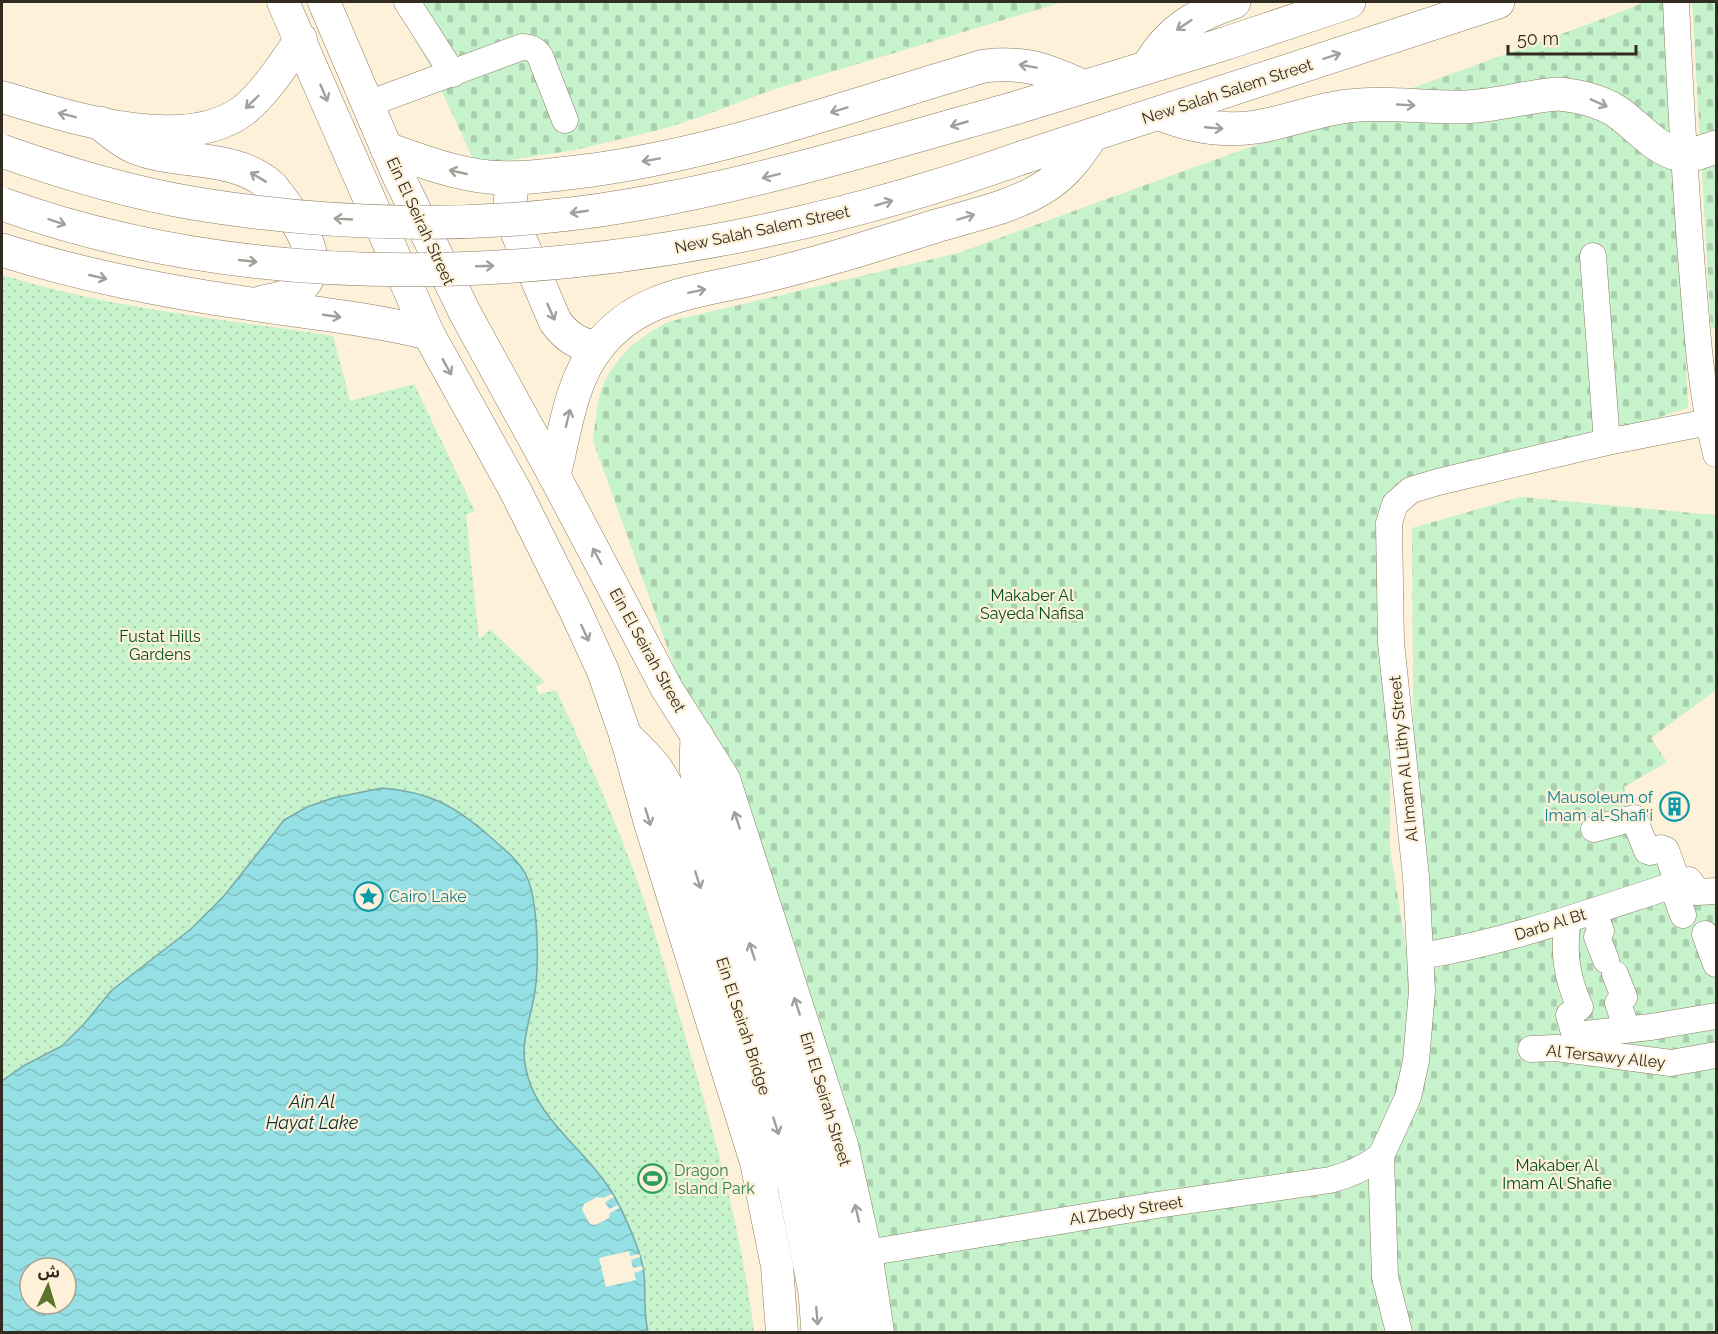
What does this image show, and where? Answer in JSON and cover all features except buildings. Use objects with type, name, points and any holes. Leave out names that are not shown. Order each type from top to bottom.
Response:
[{"type":"highway","points":[[1148,66],[1175,31],[1201,15],[1234,2]]},
{"type":"highway","points":[[2,152],[122,188],[260,213],[331,219],[451,221],[571,213],[689,194],[822,163],[1015,108],[1227,43],[1349,2]]},
{"type":"highway","name":"New Salah Salem Street","points":[[2,204],[64,225],[118,239],[230,260],[286,265],[396,269],[503,266],[663,250],[768,231],[913,194],[1498,2]]},
{"type":"highway","points":[[387,149],[457,172],[513,178],[540,177],[618,166],[716,146],[984,66],[1017,64],[1033,66],[1048,70],[1082,86]]},
{"type":"highway","points":[[1158,113],[1199,126],[1241,129],[1357,105],[1466,107],[1543,95],[1574,95],[1603,104],[1659,145],[1683,156],[1716,147]]},
{"type":"highway","points":[[100,123],[116,137],[135,147],[244,170],[264,180],[272,187],[308,242],[312,262],[306,281],[294,293],[286,297],[252,304]]},
{"type":"highway","points":[[554,475],[580,377],[597,348],[614,329],[635,312],[668,298],[810,265],[1016,202],[1048,185],[1061,174],[1078,156],[1092,135]]},
{"type":"highway","points":[[513,178],[510,203],[514,225],[555,321],[566,335],[597,348]]},
{"type":"highway","points":[[2,250],[124,283],[381,323],[428,333]]},
{"type":"highway","name":"Ein El Seirah Bridge","points":[[697,736],[696,767],[700,793],[822,1170],[836,1234],[847,1332]]},
{"type":"highway","name":"Ein El Seirah Bridge","points":[[626,737],[647,756],[658,770],[676,813],[794,1185],[813,1282],[818,1332]]},
{"type":"main road","points":[[284,2],[428,333],[514,490],[603,671],[626,737],[647,813],[756,1162],[777,1266],[782,1332]]},
{"type":"main road","name":"Ein El Seirah Street","points":[[324,2],[387,149],[465,313],[667,689],[724,779],[842,1145],[866,1252],[878,1332]]},
{"type":"main road","points":[[2,97],[100,123],[159,132],[190,131],[218,125],[236,115],[254,100],[301,39]]},
{"type":"street","points":[[407,2],[453,74]]},
{"type":"street","points":[[1676,2],[1683,156],[1707,340],[1708,422],[1716,454]]},
{"type":"street","points":[[368,104],[522,47],[532,48],[540,56],[565,120]]},
{"type":"street","points":[[1593,256],[1607,442]]},
{"type":"street","name":"Al Imam Al Lithy Street","points":[[1399,1332],[1385,1277],[1381,1156],[1408,1096],[1416,1061],[1421,1003],[1421,956],[1416,877],[1391,643],[1389,523],[1395,504],[1411,490],[1438,482],[1607,442],[1708,422]]},
{"type":"street","points":[[1594,829],[1634,818],[1647,851],[1661,848],[1665,850],[1683,915]]},
{"type":"street","points":[[1675,884],[1690,880],[1697,892],[1716,891]]},
{"type":"street","name":"Darb Al Bt","points":[[1421,956],[1459,950],[1568,919],[1675,884]]},
{"type":"street","points":[[1593,911],[1601,931],[1597,938],[1624,997],[1618,1003],[1627,1030]]},
{"type":"street","points":[[1568,919],[1564,942],[1565,965],[1580,1007],[1569,1013],[1577,1042],[1627,1030],[1716,1016]]},
{"type":"street","points":[[1705,934],[1716,963]]},
{"type":"street","name":"Al Tersawy Alley","points":[[1531,1049],[1556,1048],[1577,1042],[1671,1063],[1716,1056]]},
{"type":"street","name":"Al Zbedy Street","points":[[866,1252],[1157,1205],[1330,1180],[1357,1171],[1381,1156]]},
{"type":"green space","points":[[394,2],[1063,2],[775,89],[663,129],[575,150],[476,165],[430,66]]},
{"type":"green space","name":"Makaber Al Sayeda Nafisa","points":[[1645,2],[1670,2],[1688,408],[1391,503],[1390,848],[1415,1003],[1410,1075],[1372,1156],[1347,1169],[870,1243],[846,1143],[593,441],[600,394],[611,370],[638,341],[671,321],[958,253]]},
{"type":"green space","points":[[1692,2],[1716,2],[1716,328],[1711,329]]},
{"type":"green space","name":"Cairo Lake","points":[[2,275],[124,304],[333,336],[350,401],[414,384],[475,511],[466,515],[479,639],[490,629],[545,682],[536,687],[539,694],[556,690],[600,786],[633,870],[651,921],[719,1154],[736,1224],[754,1332],[2,1332]]},
{"type":"green space","name":"Makaber Al Imam Al Shafie","points":[[1520,497],[1715,515],[1716,690],[1651,738],[1667,762],[1624,787],[1641,851],[1716,898],[1716,1332],[884,1332],[879,1262],[1349,1182],[1412,1112],[1414,826],[1412,528]]},
{"type":"water","name":"Ain Al Hayat Lake","points":[[382,788],[426,796],[451,807],[487,834],[512,857],[525,873],[533,900],[537,936],[537,973],[524,1044],[527,1074],[538,1101],[558,1128],[604,1180],[622,1212],[643,1265],[648,1332],[2,1332],[2,1081],[25,1065],[62,1046],[111,991],[191,929],[224,896],[284,820],[307,807],[333,798]]},
{"type":"pier","points":[[612,1194],[614,1197],[605,1202],[609,1209],[618,1205],[619,1208],[610,1213],[609,1218],[596,1225],[590,1224],[582,1210],[584,1204],[597,1197],[603,1198]]},
{"type":"pier","points":[[629,1251],[630,1256],[639,1254],[640,1256],[631,1260],[633,1268],[642,1266],[643,1270],[634,1273],[636,1280],[606,1287],[599,1258]]},
{"type":"place","name":"Mausoleum of Imam al-Shafi'i","points":[[1674,806]]},
{"type":"place","name":"Cairo Lake","points":[[368,896]]},
{"type":"place","name":"Dragon Island Park","points":[[653,1179]]},
{"type":"park label","name":"Fustat Hills Gardens","points":[[160,645]]}]
